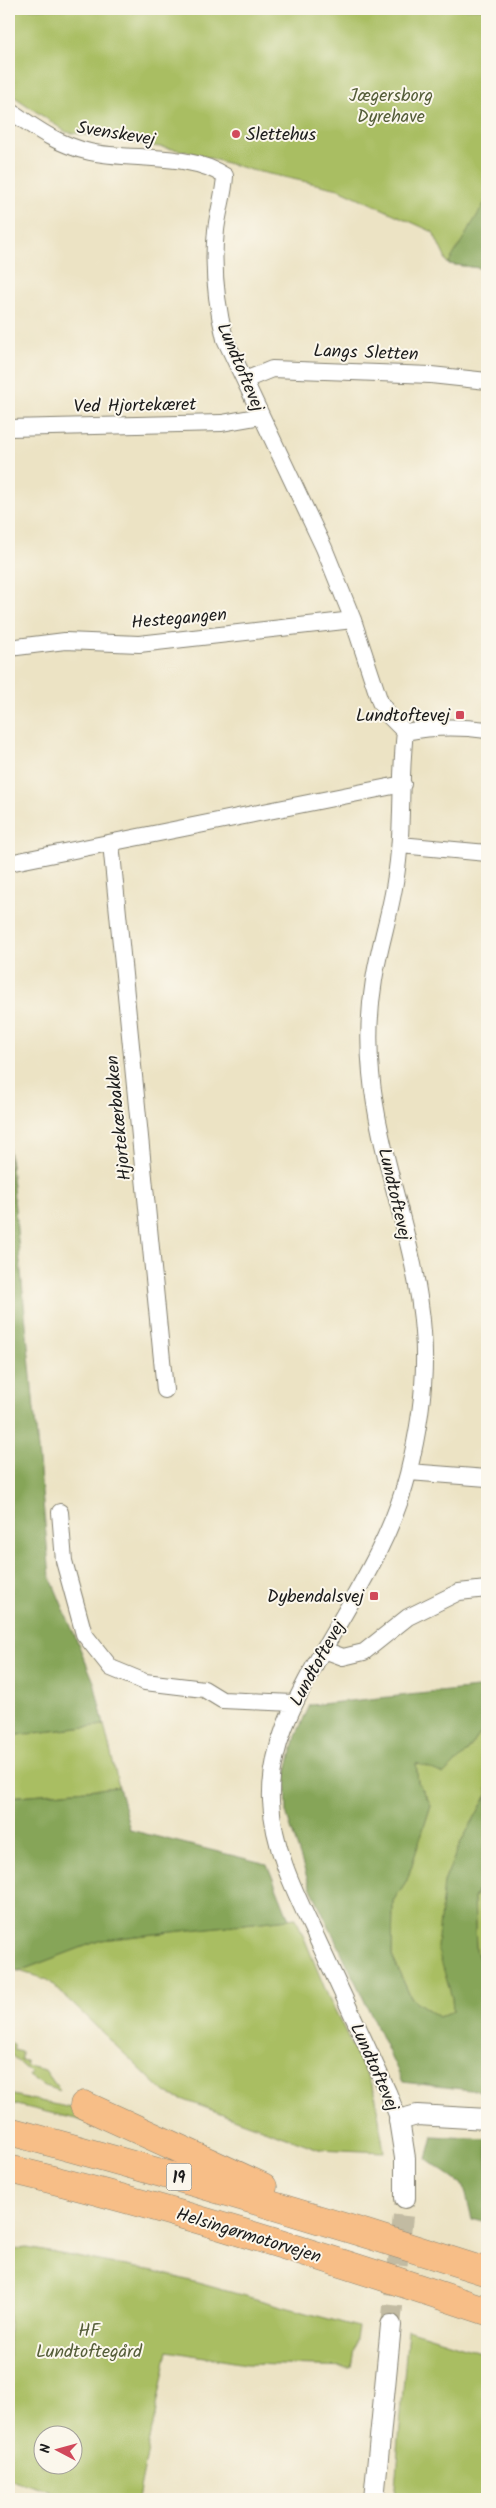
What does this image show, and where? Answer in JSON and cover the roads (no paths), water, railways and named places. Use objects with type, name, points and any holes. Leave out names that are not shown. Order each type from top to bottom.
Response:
[{"type":"highway","points":[[84,2105],[349,2227]]},
{"type":"highway","name":"Helsingørmotorvejen","points":[[9,2131],[191,2180],[349,2227],[487,2272]]},
{"type":"highway","name":"Helsingørmotorvejen","points":[[9,2169],[159,2208],[282,2244],[487,2311]]},
{"type":"highway","points":[[9,2190],[159,2208]]},
{"type":"street","name":"Svenskevej","points":[[9,110],[46,136],[66,145],[92,152],[187,163],[212,168],[225,176]]},
{"type":"street","name":"Lundtoftevej","points":[[225,176],[224,194],[216,229],[214,272],[216,305],[225,339],[324,548],[353,620],[380,702],[390,716],[406,732],[402,755],[403,784],[396,882],[373,981],[369,1025],[371,1072],[379,1122],[419,1299],[424,1356],[418,1416],[409,1472],[396,1511],[382,1542],[294,1703],[287,1719],[272,1775],[272,1820],[286,1870],[388,2092],[399,2120],[405,2158],[405,2198]]},
{"type":"street","name":"Langs Sletten","points":[[245,380],[272,369],[431,375],[487,381]]},
{"type":"street","name":"Ved Hjortekæret","points":[[9,428],[222,424],[261,416]]},
{"type":"street","name":"Hestegangen","points":[[9,648],[65,641],[138,644],[353,620]]},
{"type":"street","points":[[406,732],[429,727],[453,726],[487,730]]},
{"type":"street","points":[[9,863],[403,784]]},
{"type":"street","name":"Hjortekærbakken","points":[[111,843],[165,1390]]},
{"type":"street","points":[[400,845],[487,853]]},
{"type":"street","points":[[409,1472],[487,1478]]},
{"type":"street","points":[[60,1512],[64,1561],[84,1634],[111,1668],[144,1682],[204,1689],[222,1700],[294,1703]]},
{"type":"street","points":[[324,1650],[343,1657],[364,1652],[408,1617],[459,1592],[487,1589]]},
{"type":"street","points":[[399,2120],[417,2115],[487,2118]]},
{"type":"street","points":[[374,2499],[391,2325]]},
{"type":"tunnel","points":[[391,2325],[405,2198]]},
{"type":"place","name":"Slettehus","points":[[236,134]]},
{"type":"place","name":"Lundtoftevej","points":[[460,715]]},
{"type":"place","name":"Dybendalsvej","points":[[374,1596]]},
{"type":"park label","name":"Jægersborg Dyrehave","points":[[391,105]]},
{"type":"park label","name":"HF Lundtoftegård","points":[[89,2340]]}]
